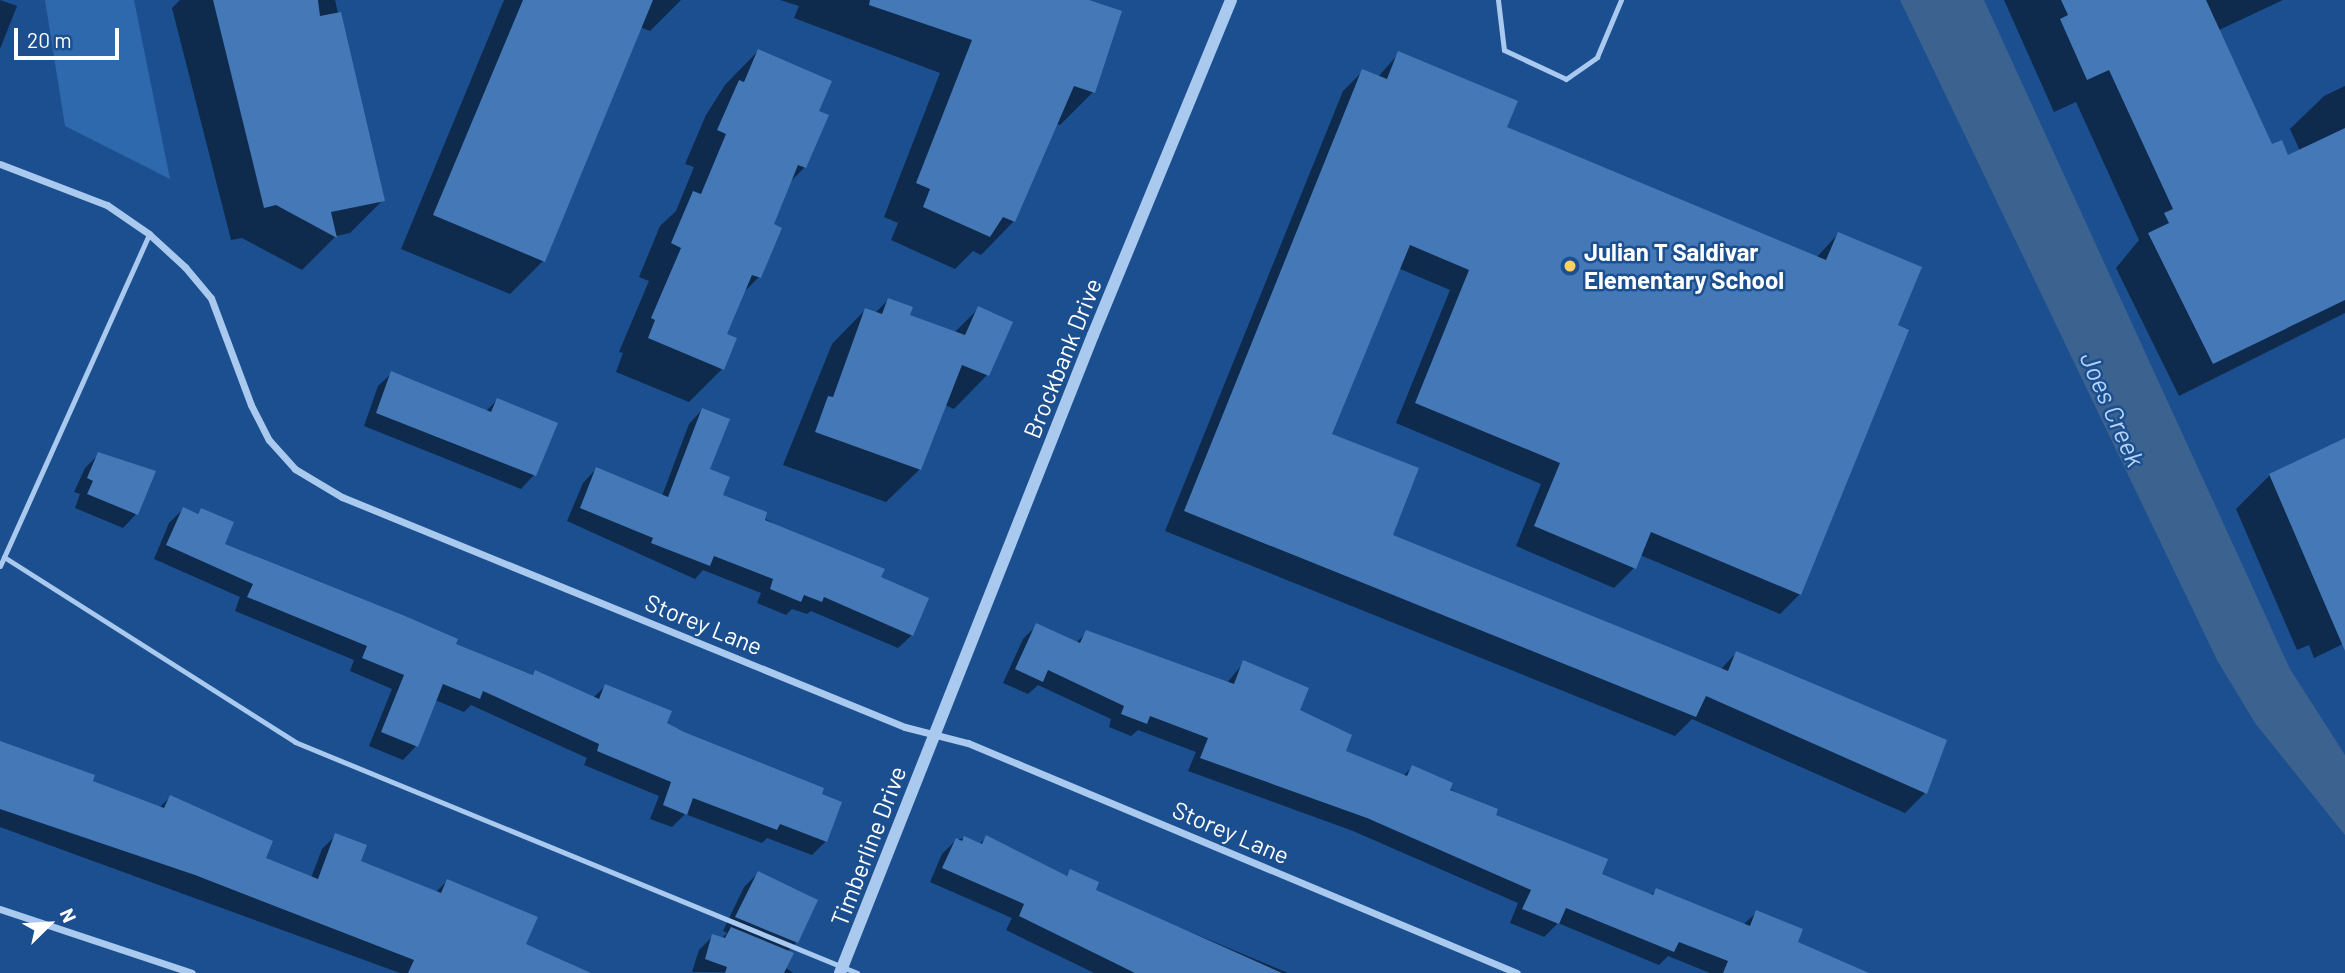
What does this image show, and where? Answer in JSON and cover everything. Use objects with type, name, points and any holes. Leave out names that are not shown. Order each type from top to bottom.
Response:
[{"type":"street","name":"Brockbank Drive","points":[[934,734],[1226,2]]},
{"type":"street","name":"Storey Lane","points":[[0,164],[107,205],[149,234],[211,298],[251,405],[269,440],[295,469],[342,497],[905,727],[968,743],[1517,973]]},
{"type":"street","name":"Timberline Drive","points":[[842,970],[934,734]]},
{"type":"street","points":[[0,909],[192,973]]},
{"type":"lane","points":[[1498,0],[1504,50],[1566,79],[1597,57],[1621,0]]},
{"type":"lane","points":[[0,566],[149,234]]},
{"type":"lane","points":[[4,557],[295,742],[842,970],[857,973]]},
{"type":"shaded area","points":[[45,0],[134,0],[170,179],[65,126]]},
{"type":"water","name":"Joes Creek","points":[[1900,0],[1984,0],[2290,669],[2345,755],[2345,835],[2255,723],[2217,660]]},
{"type":"building","points":[[213,0],[318,0],[320,16],[341,12],[385,201],[331,212],[337,238],[276,205],[264,208]]},
{"type":"building","points":[[523,0],[653,0],[545,262],[433,215]]},
{"type":"building","points":[[870,0],[1089,0],[1122,11],[1095,93],[1074,86],[1015,222],[1003,217],[990,237],[923,207],[930,189],[916,183],[972,40],[869,5]]},
{"type":"building","points":[[2061,0],[2206,0],[2272,144],[2282,140],[2288,155],[2345,128],[2345,300],[2213,364],[2148,233],[2169,223],[2164,213],[2173,209],[2109,70],[2087,80],[2060,19],[2068,15]]},
{"type":"building","points":[[758,49],[832,81],[819,111],[829,115],[806,168],[798,165],[774,224],[782,228],[761,278],[752,275],[727,334],[737,338],[724,370],[648,338],[655,320],[651,318],[681,248],[671,243],[693,191],[701,194],[726,134],[717,130],[739,80],[744,82]]},
{"type":"building","points":[[1398,51],[1518,101],[1507,127],[1826,260],[1838,232],[1922,267],[1898,325],[1909,330],[1801,595],[1651,532],[1636,569],[1534,526],[1560,463],[1415,403],[1469,270],[1410,245],[1332,434],[1419,468],[1393,535],[1728,671],[1736,651],[1947,740],[1927,794],[1706,696],[1696,717],[1184,511],[1362,69],[1387,79]]},
{"type":"building","points":[[888,298],[913,307],[910,315],[965,335],[978,306],[1013,322],[989,376],[962,365],[921,470],[815,432],[828,396],[833,397],[865,308],[882,314]]},
{"type":"building","points":[[391,371],[491,412],[497,398],[558,423],[536,476],[376,413]]},
{"type":"building","points":[[702,408],[730,419],[710,469],[730,477],[723,495],[767,512],[765,520],[885,569],[881,577],[929,598],[913,636],[824,597],[822,602],[804,595],[801,602],[770,589],[773,579],[714,556],[710,566],[651,543],[653,538],[580,508],[596,467],[668,497]]},
{"type":"building","points":[[2345,438],[2345,651],[2269,474]]},
{"type":"building","points":[[98,452],[156,471],[138,515],[87,494],[93,481],[87,478]]},
{"type":"building","points":[[183,507],[198,514],[201,508],[234,522],[225,544],[405,616],[458,639],[456,644],[533,675],[535,670],[599,699],[605,684],[672,711],[667,723],[684,732],[824,788],[822,794],[842,802],[827,842],[780,824],[777,830],[693,798],[687,815],[663,805],[671,782],[597,751],[599,744],[483,691],[480,699],[443,684],[418,747],[381,732],[404,675],[362,658],[367,646],[247,597],[253,584],[166,545]]},
{"type":"building","points":[[1036,623],[1080,643],[1086,630],[1234,684],[1243,660],[1309,688],[1300,710],[1352,735],[1346,751],[1407,776],[1412,765],[1453,783],[1450,790],[1498,809],[1496,815],[1608,859],[1602,874],[1653,895],[1656,888],[1750,926],[1756,910],[1803,929],[1798,942],[1869,973],[1723,973],[1728,961],[1679,942],[1674,952],[1566,908],[1559,924],[1522,909],[1531,890],[1367,818],[1200,758],[1208,738],[1150,716],[1147,724],[1121,714],[1124,706],[1048,670],[1043,682],[1015,669]]},
{"type":"building","points":[[0,741],[95,775],[93,781],[164,808],[170,795],[273,841],[266,858],[318,879],[335,833],[367,845],[361,861],[441,893],[447,879],[538,917],[526,944],[591,973],[408,973],[414,960],[195,875],[0,809]]},
{"type":"building","points":[[986,835],[1067,876],[1070,869],[1099,882],[1096,890],[1282,973],[1135,973],[1019,916],[1024,904],[942,868],[956,838],[962,841],[964,836],[982,844]]},
{"type":"building","points":[[758,871],[818,900],[798,943],[735,917]]},
{"type":"building","points":[[731,927],[794,953],[784,973],[725,973],[727,967],[705,959],[712,934],[725,938]]},
{"type":"place","name":"Julian T Saldivar Elementary School","points":[[1570,266]]}]
